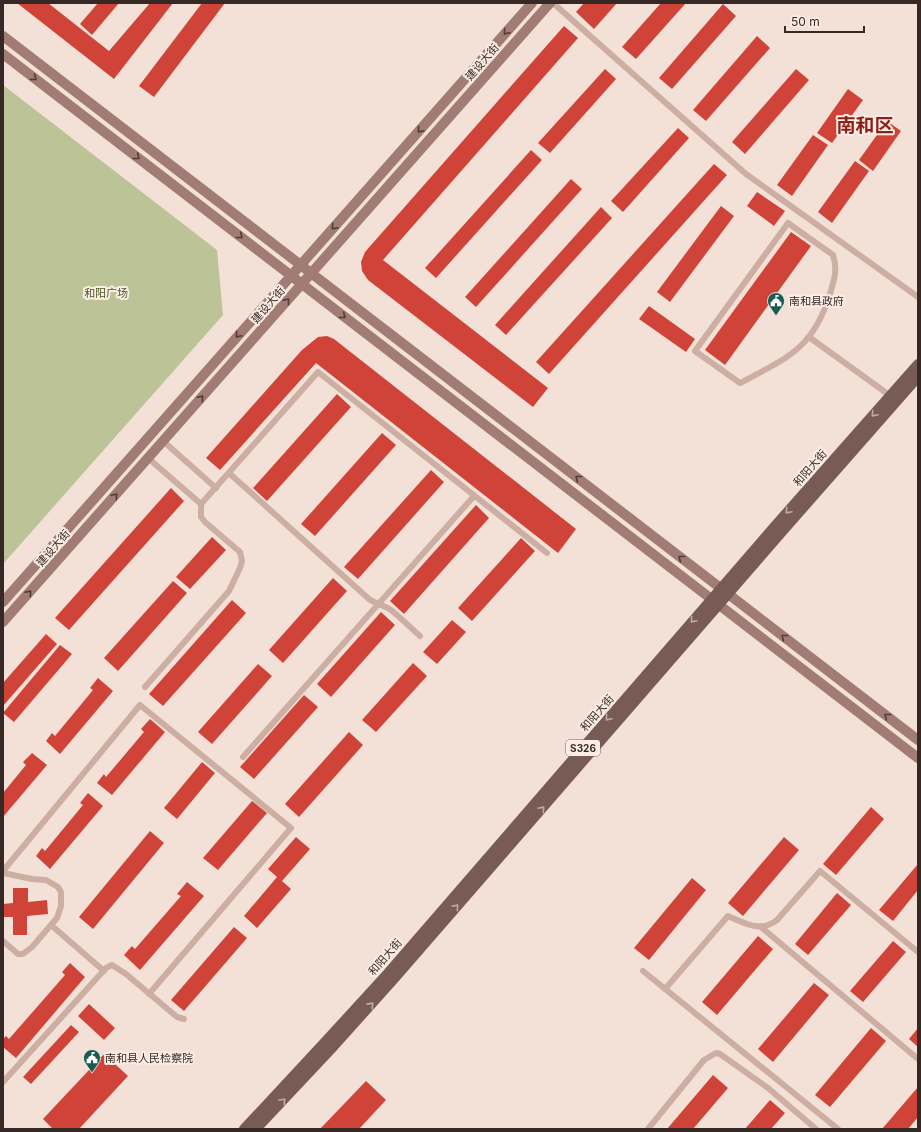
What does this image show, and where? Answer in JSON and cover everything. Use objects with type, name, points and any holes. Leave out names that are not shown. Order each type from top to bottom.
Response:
[{"type":"main road","name":"建设大街","points":[[3,602],[532,3]]},
{"type":"main road","name":"建设大街","points":[[3,622],[550,3]]},
{"type":"main road","points":[[3,36],[918,740]]},
{"type":"main road","points":[[3,54],[918,758]]},
{"type":"main road","name":"和阳大街","points":[[256,1129],[332,1048],[394,978],[724,591],[894,398],[918,364]]},
{"type":"main road","name":"和阳大街","points":[[894,398],[918,377]]},
{"type":"main road","name":"和阳大街","points":[[244,1129],[326,1042],[715,602]]},
{"type":"lane","points":[[554,3],[746,174],[918,297]]},
{"type":"lane","points":[[788,222],[833,255],[835,263],[836,273],[828,300],[816,326],[809,337],[802,346],[786,358],[740,383],[695,351],[788,222]]},
{"type":"lane","points":[[809,337],[894,398]]},
{"type":"lane","points":[[145,687],[229,591],[240,568],[242,561],[240,552],[201,518],[201,504],[318,372],[547,553]]},
{"type":"lane","points":[[163,441],[216,488]]},
{"type":"lane","points":[[148,458],[201,504]]},
{"type":"lane","points":[[229,473],[368,599],[391,610],[420,636]]},
{"type":"lane","points":[[243,757],[474,496]]},
{"type":"lane","points":[[3,941],[18,954],[23,954],[32,947],[57,918],[61,906],[61,892],[58,887],[46,880],[32,879],[3,872],[140,705],[291,828],[149,994]]},
{"type":"lane","points":[[665,989],[728,916],[749,925],[761,927],[772,924],[820,871],[918,952]]},
{"type":"lane","points":[[51,925],[104,971]]},
{"type":"lane","points":[[761,927],[918,1059]]},
{"type":"lane","points":[[3,1082],[106,968],[112,965],[126,974],[177,1017],[184,1019]]},
{"type":"lane","points":[[643,971],[838,1129]]},
{"type":"lane","points":[[648,1129],[704,1060],[716,1053],[720,1054],[768,1088],[816,1129]]},
{"type":"green space","name":"和阳广场","points":[[3,85],[217,250],[223,315],[3,564]]},
{"type":"building","points":[[17,3],[48,3],[109,51],[150,3],[173,3],[114,79]]},
{"type":"building","points":[[98,3],[119,3],[92,35],[80,24]]},
{"type":"building","points":[[202,3],[225,3],[154,97],[139,86]]},
{"type":"building","points":[[584,3],[617,3],[594,29],[576,12]]},
{"type":"building","points":[[661,3],[686,3],[636,59],[622,47]]},
{"type":"building","points":[[723,4],[736,16],[672,89],[659,78]]},
{"type":"building","points":[[564,26],[578,38],[383,260],[548,388],[533,407],[368,280],[362,271],[361,262],[365,252]]},
{"type":"building","points":[[757,36],[770,48],[706,121],[693,110]]},
{"type":"building","points":[[605,69],[616,79],[550,153],[538,143]]},
{"type":"building","points":[[796,69],[809,80],[745,154],[732,142]]},
{"type":"building","points":[[848,89],[863,100],[832,143],[817,133]]},
{"type":"building","points":[[887,121],[901,131],[873,171],[859,160]]},
{"type":"building","points":[[678,128],[689,138],[623,212],[611,201]]},
{"type":"building","points":[[813,135],[828,145],[792,196],[777,185]]},
{"type":"building","points":[[531,150],[542,160],[436,278],[425,268]]},
{"type":"building","points":[[855,161],[869,171],[832,223],[818,212]]},
{"type":"building","points":[[714,164],[727,175],[549,374],[536,362]]},
{"type":"building","points":[[571,179],[582,189],[476,307],[465,297]]},
{"type":"building","points":[[757,192],[785,211],[774,226],[747,206]]},
{"type":"building","points":[[721,206],[734,216],[670,302],[657,292]]},
{"type":"building","points":[[601,207],[612,218],[506,335],[495,325]]},
{"type":"building","points":[[791,232],[811,246],[725,365],[705,350]]},
{"type":"building","points":[[649,306],[695,339],[686,352],[639,319]]},
{"type":"building","points":[[327,336],[334,339],[576,529],[558,553],[316,363],[220,470],[206,458],[302,350],[318,337]]},
{"type":"building","points":[[337,394],[351,407],[267,501],[253,488]]},
{"type":"building","points":[[382,433],[396,445],[315,536],[301,524]]},
{"type":"building","points":[[431,470],[444,482],[358,579],[344,567]]},
{"type":"building","points":[[171,488],[184,501],[69,630],[55,618]]},
{"type":"building","points":[[476,505],[489,518],[404,614],[390,601]]},
{"type":"building","points":[[212,537],[226,550],[190,589],[176,577]]},
{"type":"building","points":[[521,538],[535,551],[472,621],[458,608]]},
{"type":"building","points":[[333,578],[347,591],[283,663],[269,650]]},
{"type":"building","points":[[173,581],[187,593],[118,671],[104,658]]},
{"type":"building","points":[[232,600],[246,613],[163,706],[149,694]]},
{"type":"building","points":[[381,612],[395,625],[331,697],[317,684]]},
{"type":"building","points":[[452,620],[466,632],[437,664],[423,652]]},
{"type":"building","points":[[46,634],[57,644],[3,706],[3,683]]},
{"type":"building","points":[[60,645],[72,654],[14,722],[3,713]]},
{"type":"building","points":[[413,663],[427,676],[376,732],[362,720]]},
{"type":"building","points":[[258,664],[272,676],[212,744],[198,732]]},
{"type":"building","points":[[98,678],[113,691],[60,754],[46,741],[52,733],[55,736],[93,690],[90,688]]},
{"type":"building","points":[[304,695],[318,707],[254,779],[240,767]]},
{"type":"building","points":[[150,719],[165,732],[112,795],[97,783],[104,774],[106,777],[144,732],[141,729]]},
{"type":"building","points":[[349,732],[363,745],[299,817],[285,804]]},
{"type":"building","points":[[32,753],[47,765],[3,817],[3,793],[26,765],[23,762]]},
{"type":"building","points":[[202,762],[215,773],[177,819],[164,808]]},
{"type":"building","points":[[88,793],[103,806],[50,869],[36,856],[42,848],[45,851],[83,805],[80,803]]},
{"type":"building","points":[[252,801],[267,813],[218,870],[203,858]]},
{"type":"building","points":[[871,807],[884,819],[836,875],[823,864]]},
{"type":"building","points":[[150,831],[164,843],[93,929],[79,917]]},
{"type":"building","points":[[296,837],[310,849],[282,881],[291,889],[257,928],[244,916],[277,877],[268,869]]},
{"type":"building","points":[[784,837],[799,850],[743,916],[728,903]]},
{"type":"building","points":[[918,864],[918,890],[893,921],[879,910]]},
{"type":"building","points":[[692,878],[706,890],[649,960],[634,948]]},
{"type":"building","points":[[187,882],[204,896],[140,970],[124,955],[132,946],[135,949],[181,896],[177,894]]},
{"type":"building","points":[[13,888],[28,888],[28,902],[47,900],[48,914],[27,916],[27,935],[13,935],[13,917],[3,917],[3,904],[13,903]]},
{"type":"building","points":[[837,893],[851,905],[808,955],[795,944]]},
{"type":"building","points":[[234,927],[247,938],[184,1011],[171,1000]]},
{"type":"building","points":[[758,936],[773,949],[717,1015],[702,1002]]},
{"type":"building","points":[[893,941],[906,952],[863,1002],[850,991]]},
{"type":"building","points":[[70,963],[85,977],[16,1058],[3,1047],[3,1039],[6,1036],[9,1039],[65,975],[62,972]]},
{"type":"building","points":[[814,983],[829,995],[773,1062],[758,1049]]},
{"type":"building","points":[[89,1004],[115,1028],[104,1040],[78,1016]]},
{"type":"building","points":[[71,1025],[79,1032],[31,1084],[23,1077]]},
{"type":"building","points":[[871,1028],[886,1041],[830,1107],[815,1095]]},
{"type":"building","points":[[918,1028],[918,1047],[909,1039]]},
{"type":"building","points":[[104,1054],[128,1076],[79,1129],[53,1129],[43,1119]]},
{"type":"building","points":[[713,1075],[728,1088],[693,1129],[667,1129]]},
{"type":"building","points":[[366,1081],[386,1100],[359,1129],[320,1129]]},
{"type":"building","points":[[918,1087],[918,1117],[908,1129],[882,1129]]},
{"type":"building","points":[[770,1100],[785,1113],[771,1129],[745,1129]]},
{"type":"place","name":"南和县政府","points":[[776,316]]},
{"type":"place","name":"南和县人民检察院","points":[[92,1073]]},
{"type":"district","name":"南和区","points":[[865,125]]}]
